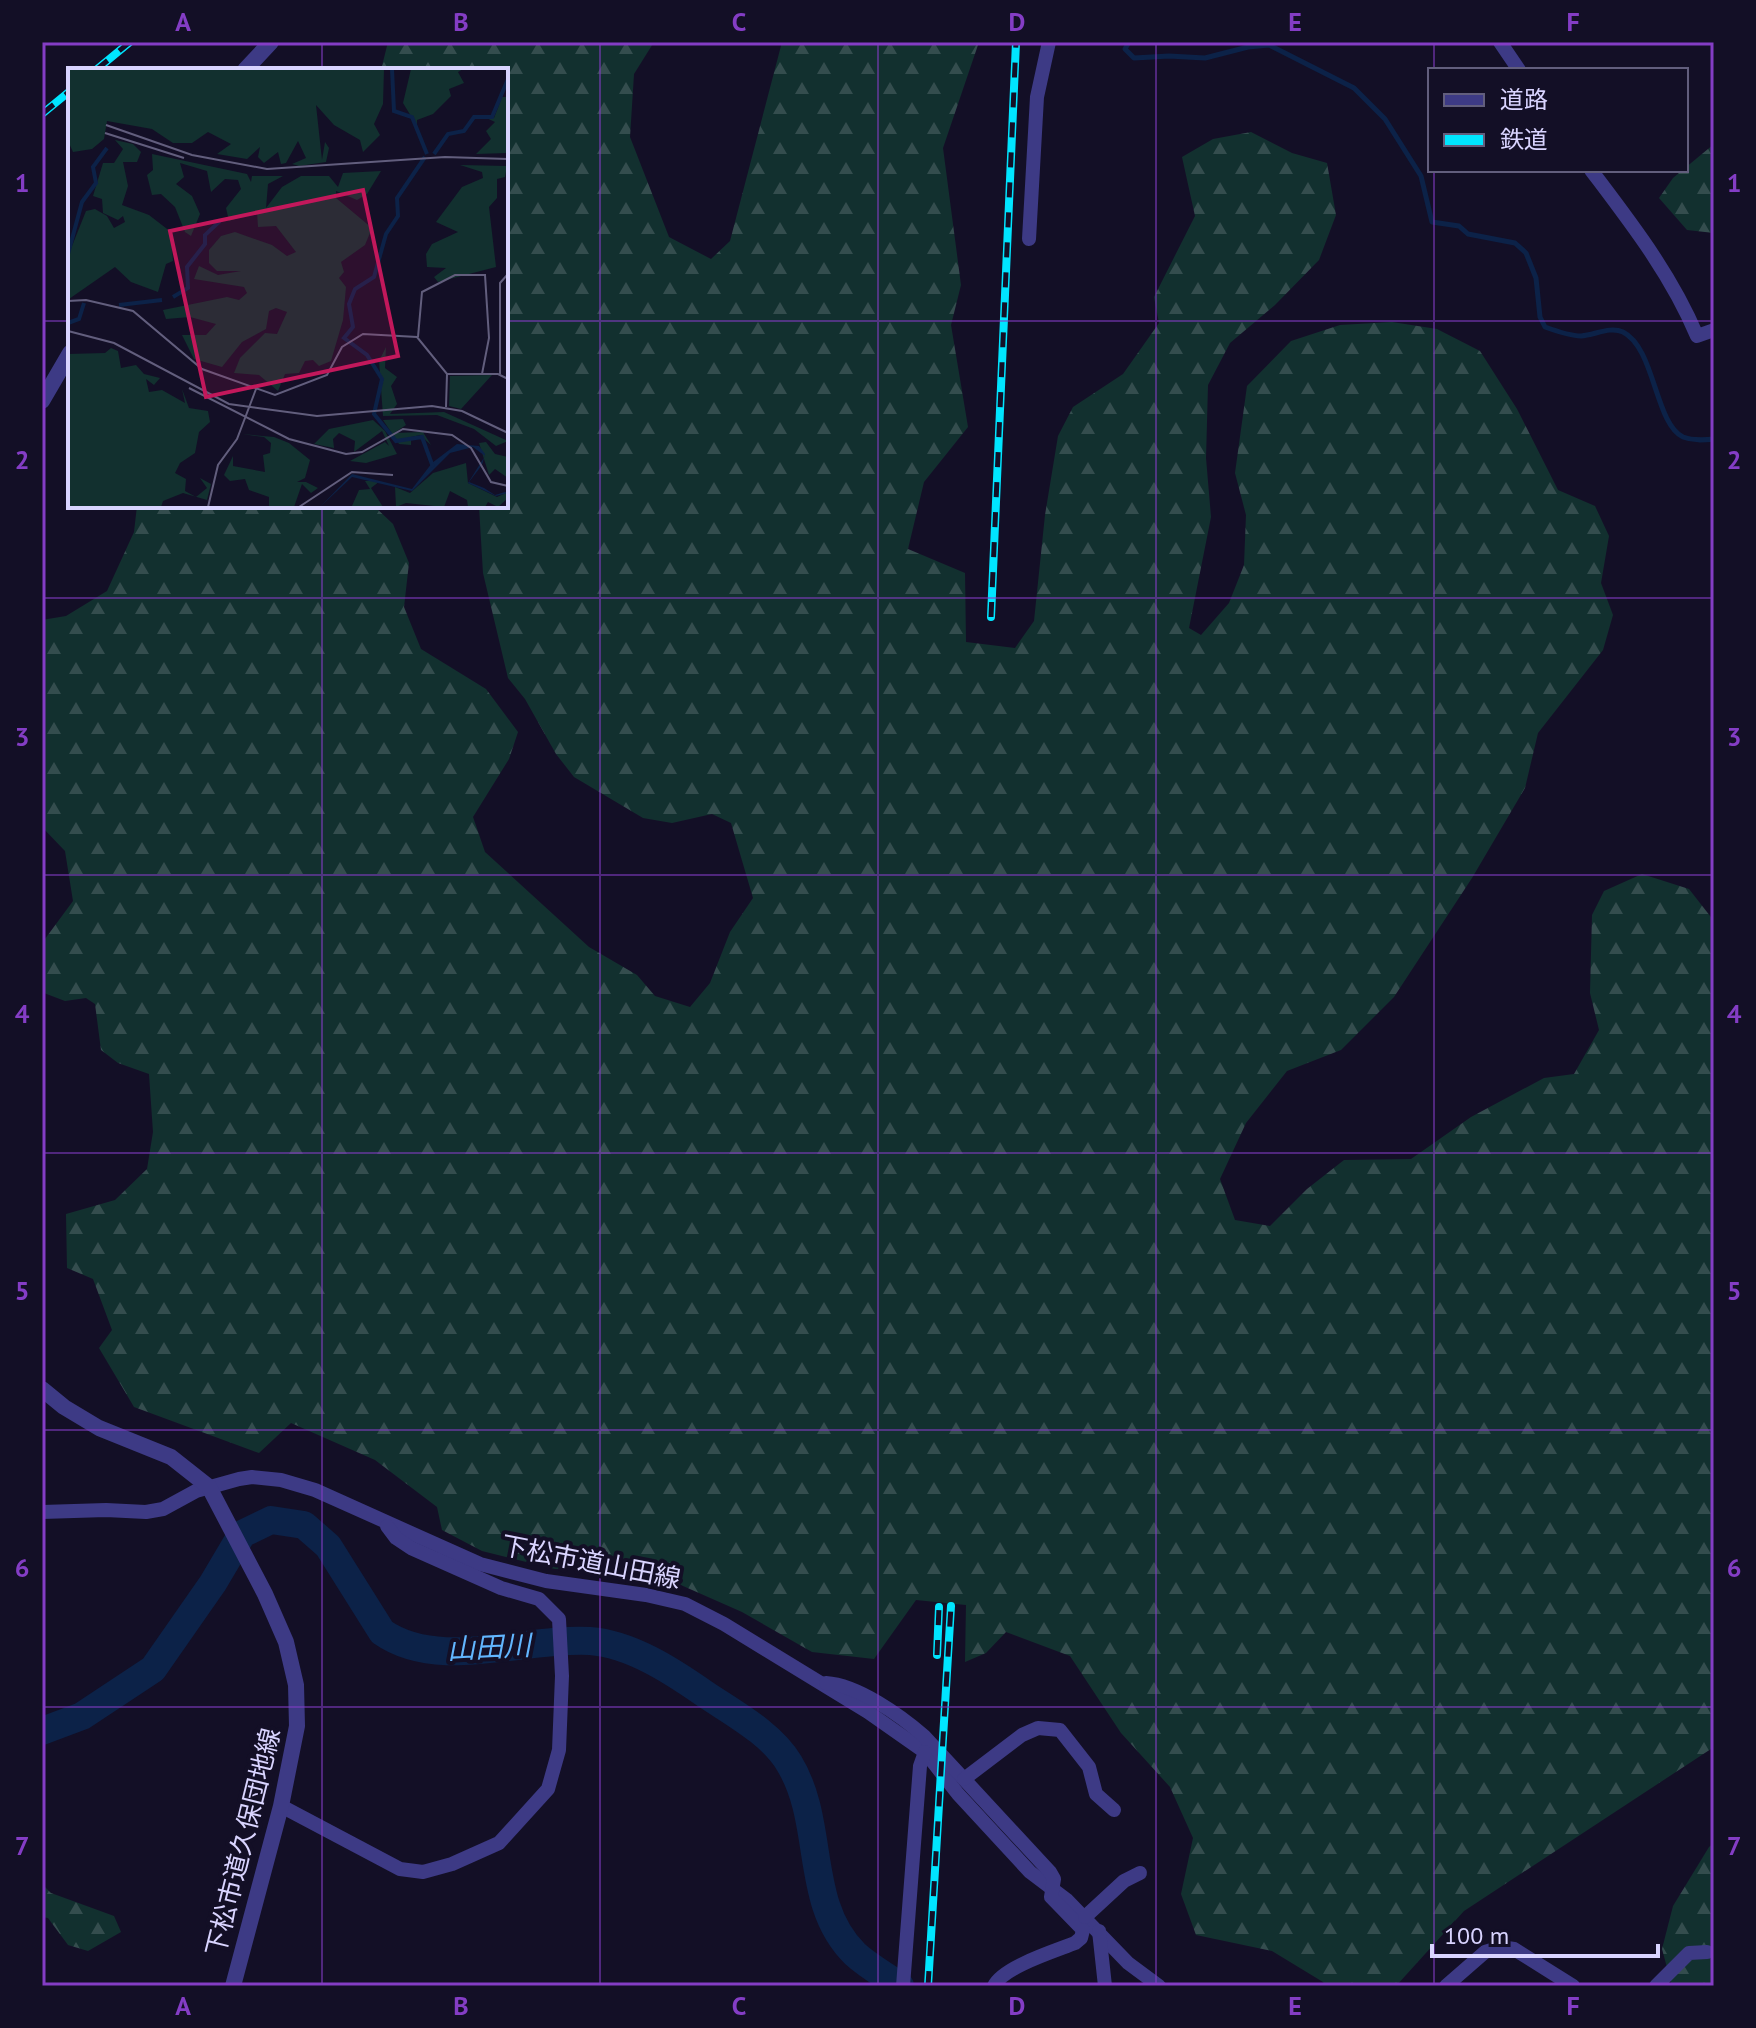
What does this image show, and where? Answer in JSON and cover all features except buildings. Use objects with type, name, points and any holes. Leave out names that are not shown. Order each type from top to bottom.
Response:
[{"type":"street","points":[[247,68],[271,42]]},
{"type":"street","points":[[1029,239],[1037,97],[1049,42]]},
{"type":"street","points":[[1500,42],[1518,68]]},
{"type":"street","points":[[1592,172],[1652,252],[1682,299],[1697,336],[1714,330]]},
{"type":"street","points":[[42,401],[68,356]]},
{"type":"street","points":[[42,1389],[64,1407],[99,1428],[171,1457],[209,1487]]},
{"type":"street","name":"下松市道山田線","points":[[42,1512],[146,1512],[163,1509],[183,1496],[209,1487],[252,1477],[281,1480],[315,1490],[480,1564],[519,1575],[685,1604],[724,1624],[868,1712],[925,1752],[958,1794],[1030,1872],[1085,1917],[1128,1963],[1159,1986]]},
{"type":"street","name":"下松市道久保団地線","points":[[209,1487],[265,1594],[286,1642],[296,1685],[297,1726],[281,1806],[233,1986]]},
{"type":"street","points":[[281,1806],[400,1869],[423,1872],[452,1864],[499,1843],[548,1789],[561,1736],[559,1619],[539,1599],[501,1588],[411,1548],[396,1538],[386,1523]]},
{"type":"street","points":[[817,1683],[846,1688],[903,1718],[924,1736],[1050,1872],[1054,1879],[1051,1897],[1083,1930],[1081,1938],[1015,1968],[997,1980],[994,1986]]},
{"type":"street","points":[[964,1779],[1022,1735],[1038,1728],[1060,1730],[1089,1767],[1096,1794],[1114,1810]]},
{"type":"street","points":[[903,1982],[920,1766],[925,1752]]},
{"type":"street","points":[[1085,1917],[1124,1881],[1140,1873]]},
{"type":"street","points":[[1099,1931],[1105,1986]]},
{"type":"street","points":[[1446,1986],[1485,1952],[1501,1947],[1514,1949],[1573,1986]]},
{"type":"street","points":[[1656,1986],[1689,1953],[1707,1952]]},
{"type":"green space","points":[[388,42],[654,42],[634,74],[630,137],[669,237],[711,259],[730,241],[782,42],[979,42],[943,148],[961,285],[951,325],[968,427],[924,482],[908,549],[965,573],[966,642],[1015,648],[1034,621],[1045,515],[1058,436],[1073,407],[1123,374],[1159,323],[1154,297],[1195,216],[1182,157],[1213,139],[1251,132],[1292,153],[1327,163],[1336,215],[1319,260],[1275,305],[1230,343],[1208,385],[1206,458],[1211,517],[1189,628],[1201,635],[1229,603],[1244,565],[1246,515],[1235,473],[1247,386],[1291,341],[1340,325],[1392,322],[1437,329],[1480,351],[1517,409],[1558,490],[1595,506],[1609,536],[1601,583],[1613,615],[1603,650],[1538,733],[1525,788],[1472,878],[1394,997],[1341,1050],[1287,1071],[1246,1123],[1220,1179],[1235,1220],[1270,1226],[1307,1189],[1344,1160],[1411,1159],[1471,1117],[1544,1078],[1574,1074],[1599,1030],[1590,993],[1592,915],[1604,891],[1642,874],[1689,889],[1714,921],[1714,1747],[1464,1911],[1396,1986],[1326,1986],[1272,1951],[1196,1935],[1181,1894],[1193,1838],[1170,1787],[1121,1733],[1070,1656],[1006,1632],[986,1653],[965,1662],[966,1605],[916,1600],[874,1659],[812,1652],[742,1612],[649,1571],[555,1569],[482,1551],[442,1530],[437,1507],[375,1460],[291,1423],[259,1453],[134,1407],[99,1348],[112,1330],[93,1279],[67,1268],[66,1214],[115,1200],[147,1169],[153,1132],[149,1074],[118,1063],[101,1050],[95,1004],[86,998],[65,1001],[44,993],[42,985],[42,943],[73,901],[65,851],[42,827],[42,620],[66,616],[107,591],[134,532],[137,508],[376,508],[393,524],[409,563],[404,607],[421,649],[486,689],[518,732],[509,759],[473,817],[485,852],[589,947],[637,975],[655,996],[690,1007],[710,983],[730,932],[753,898],[731,823],[712,814],[672,823],[643,818],[574,777],[556,754],[525,699],[508,678],[483,573],[479,508],[508,508],[508,68],[382,68]]},
{"type":"green space","points":[[1714,144],[1714,233],[1687,230],[1659,198],[1673,178],[1680,172],[1688,172],[1688,166]]},
{"type":"green space","points":[[1714,1843],[1714,1986],[1672,1986],[1662,1949],[1673,1906]]},
{"type":"green space","points":[[42,1884],[51,1893],[114,1916],[121,1932],[88,1951],[68,1945],[48,1918],[42,1917]]},
{"type":"waterway","points":[[1129,42],[1125,49],[1134,58],[1205,58],[1269,45],[1354,88],[1385,119],[1421,176],[1432,222],[1459,226],[1468,234],[1515,243],[1526,253],[1536,278],[1540,317],[1545,327],[1577,336],[1608,330],[1623,332],[1642,353],[1666,417],[1674,429],[1683,437],[1714,439]]},
{"type":"waterway","name":"山田川","points":[[42,1731],[82,1716],[153,1669],[213,1583],[242,1534],[271,1520],[304,1525],[328,1546],[382,1632],[405,1644],[429,1650],[456,1651],[565,1641],[605,1643],[636,1653],[665,1668],[762,1733],[789,1763],[800,1786],[808,1811],[821,1887],[839,1934],[855,1954],[900,1986]]},
{"type":"railway","points":[[98,68],[130,42]]},
{"type":"railway","points":[[991,617],[1016,42]]},
{"type":"railway","points":[[42,114],[68,93]]},
{"type":"railway","points":[[928,1986],[951,1606]]},
{"type":"railway","points":[[937,1655],[939,1607]]}]
